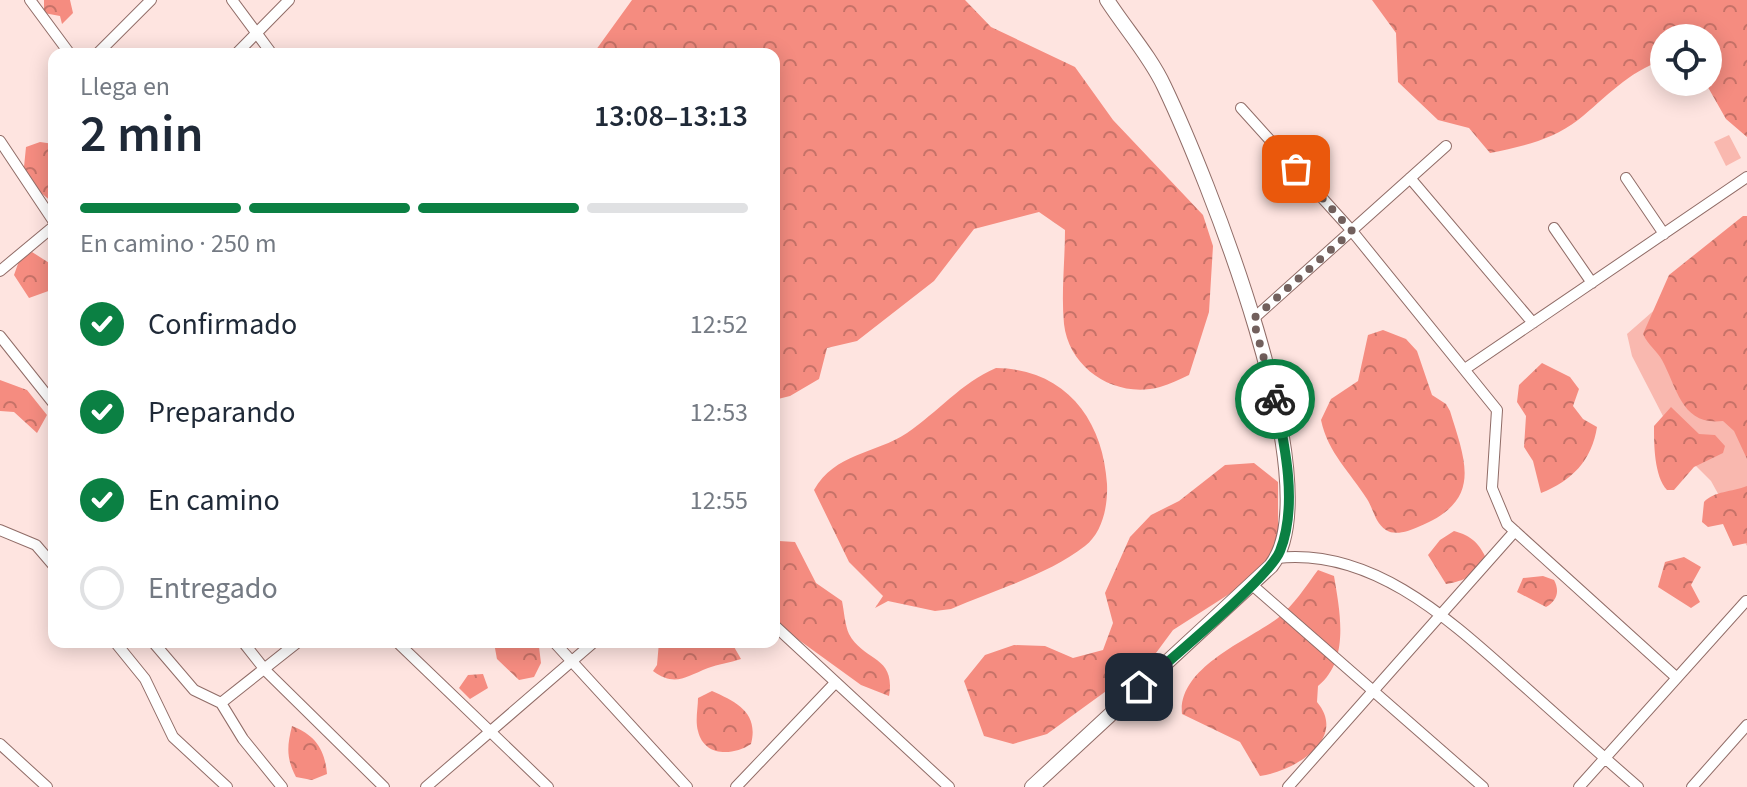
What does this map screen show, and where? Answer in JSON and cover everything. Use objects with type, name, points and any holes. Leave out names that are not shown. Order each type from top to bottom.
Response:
[{"type":"street","points":[[30,0],[66,48]]},
{"type":"street","points":[[103,48],[151,0]]},
{"type":"street","points":[[232,0],[267,48]]},
{"type":"street","points":[[242,48],[289,0]]},
{"type":"street","points":[[1032,787],[1277,558],[1286,527],[1286,466],[1276,402],[1253,319],[1193,151],[1162,82],[1107,0]]},
{"type":"street","points":[[1241,108],[1352,231],[1497,410],[1492,488],[1499,510],[1515,531],[1677,678]]},
{"type":"street","points":[[0,141],[48,215]]},
{"type":"street","points":[[1253,319],[1446,146]]},
{"type":"street","points":[[1465,369],[1747,177]]},
{"type":"street","points":[[1410,178],[1533,323]]},
{"type":"street","points":[[1626,178],[1664,234]]},
{"type":"street","points":[[1554,228],[1592,283]]},
{"type":"street","points":[[0,271],[48,229]]},
{"type":"street","points":[[0,336],[48,396]]},
{"type":"street","points":[[0,530],[36,545],[48,559]]},
{"type":"street","points":[[1288,787],[1515,531]]},
{"type":"street","points":[[1277,558],[1300,556],[1331,559],[1363,570],[1442,614],[1638,787]]},
{"type":"street","points":[[1251,584],[1371,693],[1483,787]]},
{"type":"street","points":[[1579,787],[1746,601]]},
{"type":"street","points":[[780,631],[949,787]]},
{"type":"street","points":[[120,648],[145,679],[173,737],[227,787]]},
{"type":"street","points":[[158,648],[194,690],[221,703],[243,739],[282,787]]},
{"type":"street","points":[[248,648],[266,671],[384,787]]},
{"type":"street","points":[[221,703],[266,671],[291,648]]},
{"type":"street","points":[[403,648],[548,787]]},
{"type":"street","points":[[560,648],[687,787]]},
{"type":"street","points":[[426,787],[588,648]]},
{"type":"street","points":[[736,787],[835,683]]},
{"type":"street","points":[[1692,787],[1747,725]]},
{"type":"street","points":[[0,744],[47,787]]},
{"type":"shaded area","points":[[1729,135],[1741,158],[1726,166],[1714,142]]},
{"type":"shaded area","points":[[1747,229],[1747,546],[1711,481],[1681,451],[1632,356],[1627,334]]},
{"type":"green space","points":[[44,0],[70,0],[73,13],[62,24],[60,16],[44,13]]},
{"type":"green space","points":[[632,0],[965,0],[991,27],[1075,67],[1113,120],[1203,215],[1213,246],[1209,312],[1189,375],[1160,387],[1127,389],[1097,377],[1085,367],[1075,355],[1064,324],[1065,230],[1039,212],[974,229],[934,281],[857,341],[827,348],[819,379],[780,398],[780,48],[597,48]]},
{"type":"green space","points":[[1372,0],[1747,0],[1747,137],[1726,119],[1713,96],[1722,96],[1722,24],[1650,24],[1650,66],[1628,78],[1558,133],[1536,142],[1490,153],[1469,128],[1438,120],[1398,82],[1396,33]]},
{"type":"green space","points":[[40,142],[48,143],[48,199],[23,177],[26,147]]},
{"type":"green space","points":[[1743,216],[1747,216],[1747,459],[1734,431],[1723,421],[1698,418],[1683,404],[1662,360],[1643,334],[1669,275]]},
{"type":"green space","points":[[32,252],[48,262],[48,291],[29,298],[14,275],[19,261]]},
{"type":"green space","points":[[1383,330],[1406,339],[1417,351],[1432,395],[1446,404],[1450,411],[1464,464],[1461,493],[1453,505],[1439,517],[1398,533],[1386,530],[1379,523],[1367,499],[1334,452],[1321,420],[1331,399],[1358,381],[1368,335]]},
{"type":"green space","points":[[1542,363],[1570,377],[1579,389],[1573,406],[1583,419],[1597,427],[1590,450],[1579,468],[1541,493],[1533,461],[1524,447],[1526,416],[1517,402],[1519,385]]},
{"type":"green space","points":[[996,368],[1042,377],[1076,402],[1088,419],[1098,439],[1107,484],[1107,501],[1100,526],[1085,546],[1054,565],[951,609],[935,611],[888,601],[875,608],[883,596],[849,562],[814,490],[833,468],[907,433],[961,390]]},
{"type":"green space","points":[[0,380],[27,390],[47,415],[37,433],[14,412],[0,411]]},
{"type":"green space","points":[[1671,407],[1699,434],[1715,435],[1725,446],[1723,453],[1694,467],[1674,490],[1667,490],[1657,468],[1654,426]]},
{"type":"green space","points":[[1254,463],[1278,482],[1278,550],[1259,575],[1173,630],[1153,657],[1047,734],[1013,744],[984,736],[964,681],[985,655],[1014,645],[1045,646],[1073,658],[1103,650],[1113,623],[1105,593],[1130,537],[1151,515],[1179,501],[1225,465]]},
{"type":"green space","points":[[1747,486],[1747,543],[1733,546],[1723,524],[1708,527],[1702,522],[1704,502],[1718,494]]},
{"type":"green space","points":[[1454,531],[1474,541],[1487,560],[1469,576],[1446,584],[1428,555],[1440,540]]},
{"type":"green space","points":[[780,541],[795,542],[816,583],[842,601],[849,634],[888,673],[889,696],[861,685],[780,626]]},
{"type":"green space","points":[[1684,557],[1701,567],[1691,585],[1700,602],[1691,608],[1658,587],[1665,562]]},
{"type":"green space","points":[[1318,570],[1334,576],[1340,620],[1335,663],[1318,686],[1317,702],[1325,716],[1326,728],[1322,740],[1302,760],[1288,768],[1260,776],[1240,742],[1182,714],[1183,698],[1202,669],[1278,618]]},
{"type":"green space","points":[[1543,576],[1554,580],[1557,588],[1555,599],[1546,607],[1517,592],[1523,578]]},
{"type":"green space","points":[[495,648],[539,648],[541,663],[534,677],[519,680],[497,659]]},
{"type":"green space","points":[[658,648],[735,648],[741,659],[680,679],[661,676],[653,671],[657,665]]},
{"type":"green space","points":[[483,674],[488,688],[470,699],[459,688],[468,675]]},
{"type":"green space","points":[[712,691],[744,710],[752,724],[751,744],[736,751],[720,752],[706,746],[701,740],[697,723],[698,698]]},
{"type":"green space","points":[[292,726],[317,744],[324,757],[327,774],[312,780],[296,777],[288,752]]},
{"type":"way so far","points":[[1275,399],[1253,319],[1352,231],[1296,169]]},
{"type":"route","points":[[1139,687],[1277,558],[1286,527],[1288,505],[1286,466],[1275,399]]}]
